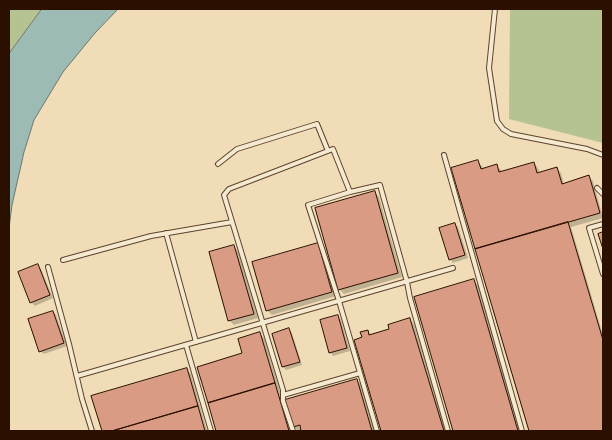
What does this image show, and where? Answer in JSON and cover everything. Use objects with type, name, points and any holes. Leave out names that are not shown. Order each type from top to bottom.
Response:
[{"type":"lane","points":[[494,9],[489,68],[497,121],[503,129],[511,134],[587,149],[603,155]]},
{"type":"lane","points":[[218,164],[237,149],[317,124],[328,151]]},
{"type":"lane","points":[[293,431],[283,401],[284,390],[224,196],[229,189],[333,149],[350,192]]},
{"type":"lane","points":[[444,155],[522,431]]},
{"type":"lane","points":[[377,431],[339,301],[308,205],[380,185],[448,431]]},
{"type":"lane","points":[[597,188],[603,194]]},
{"type":"lane","points":[[63,260],[151,236],[232,222]]},
{"type":"lane","points":[[603,224],[589,228],[603,274]]},
{"type":"lane","points":[[166,233],[196,342]]},
{"type":"lane","points":[[48,267],[92,431]]},
{"type":"lane","points":[[77,376],[453,268]]},
{"type":"lane","points":[[186,345],[211,431]]},
{"type":"lane","points":[[283,395],[360,372]]},
{"type":"green space","points":[[9,9],[42,9],[9,54]]},
{"type":"green space","points":[[510,9],[603,9],[603,143],[509,119]]},
{"type":"water","points":[[42,9],[118,9],[95,33],[63,72],[34,120],[24,152],[12,205],[9,228],[9,54]]},
{"type":"building","points":[[478,160],[481,169],[497,164],[499,172],[534,162],[537,173],[557,167],[562,184],[589,175],[600,213],[475,249],[451,168]]},
{"type":"building","points":[[375,191],[398,273],[338,290],[315,208]]},
{"type":"building","points":[[568,222],[603,340],[603,431],[529,431],[475,249]]},
{"type":"building","points":[[455,223],[465,255],[449,260],[439,228]]},
{"type":"building","points":[[603,232],[603,249],[598,234]]},
{"type":"building","points":[[318,243],[332,292],[266,311],[252,262]]},
{"type":"building","points":[[234,245],[254,314],[228,321],[209,252]]},
{"type":"building","points":[[38,264],[50,295],[30,303],[18,272]]},
{"type":"building","points":[[474,279],[518,431],[453,431],[414,297]]},
{"type":"building","points":[[53,311],[64,343],[39,352],[28,319]]},
{"type":"building","points":[[338,315],[347,348],[329,353],[320,320]]},
{"type":"building","points":[[410,318],[444,431],[381,431],[354,340],[362,337],[360,332],[368,330],[369,335],[389,329],[388,325]]},
{"type":"building","points":[[289,328],[300,362],[282,367],[272,334]]},
{"type":"building","points":[[260,332],[275,383],[208,403],[197,367],[242,353],[238,339]]},
{"type":"building","points":[[187,368],[198,406],[112,431],[102,431],[91,396]]},
{"type":"building","points":[[357,379],[372,431],[301,431],[300,425],[293,427],[285,400]]},
{"type":"building","points":[[275,383],[289,431],[216,431],[208,403]]},
{"type":"building","points":[[198,406],[205,431],[112,431]]}]
